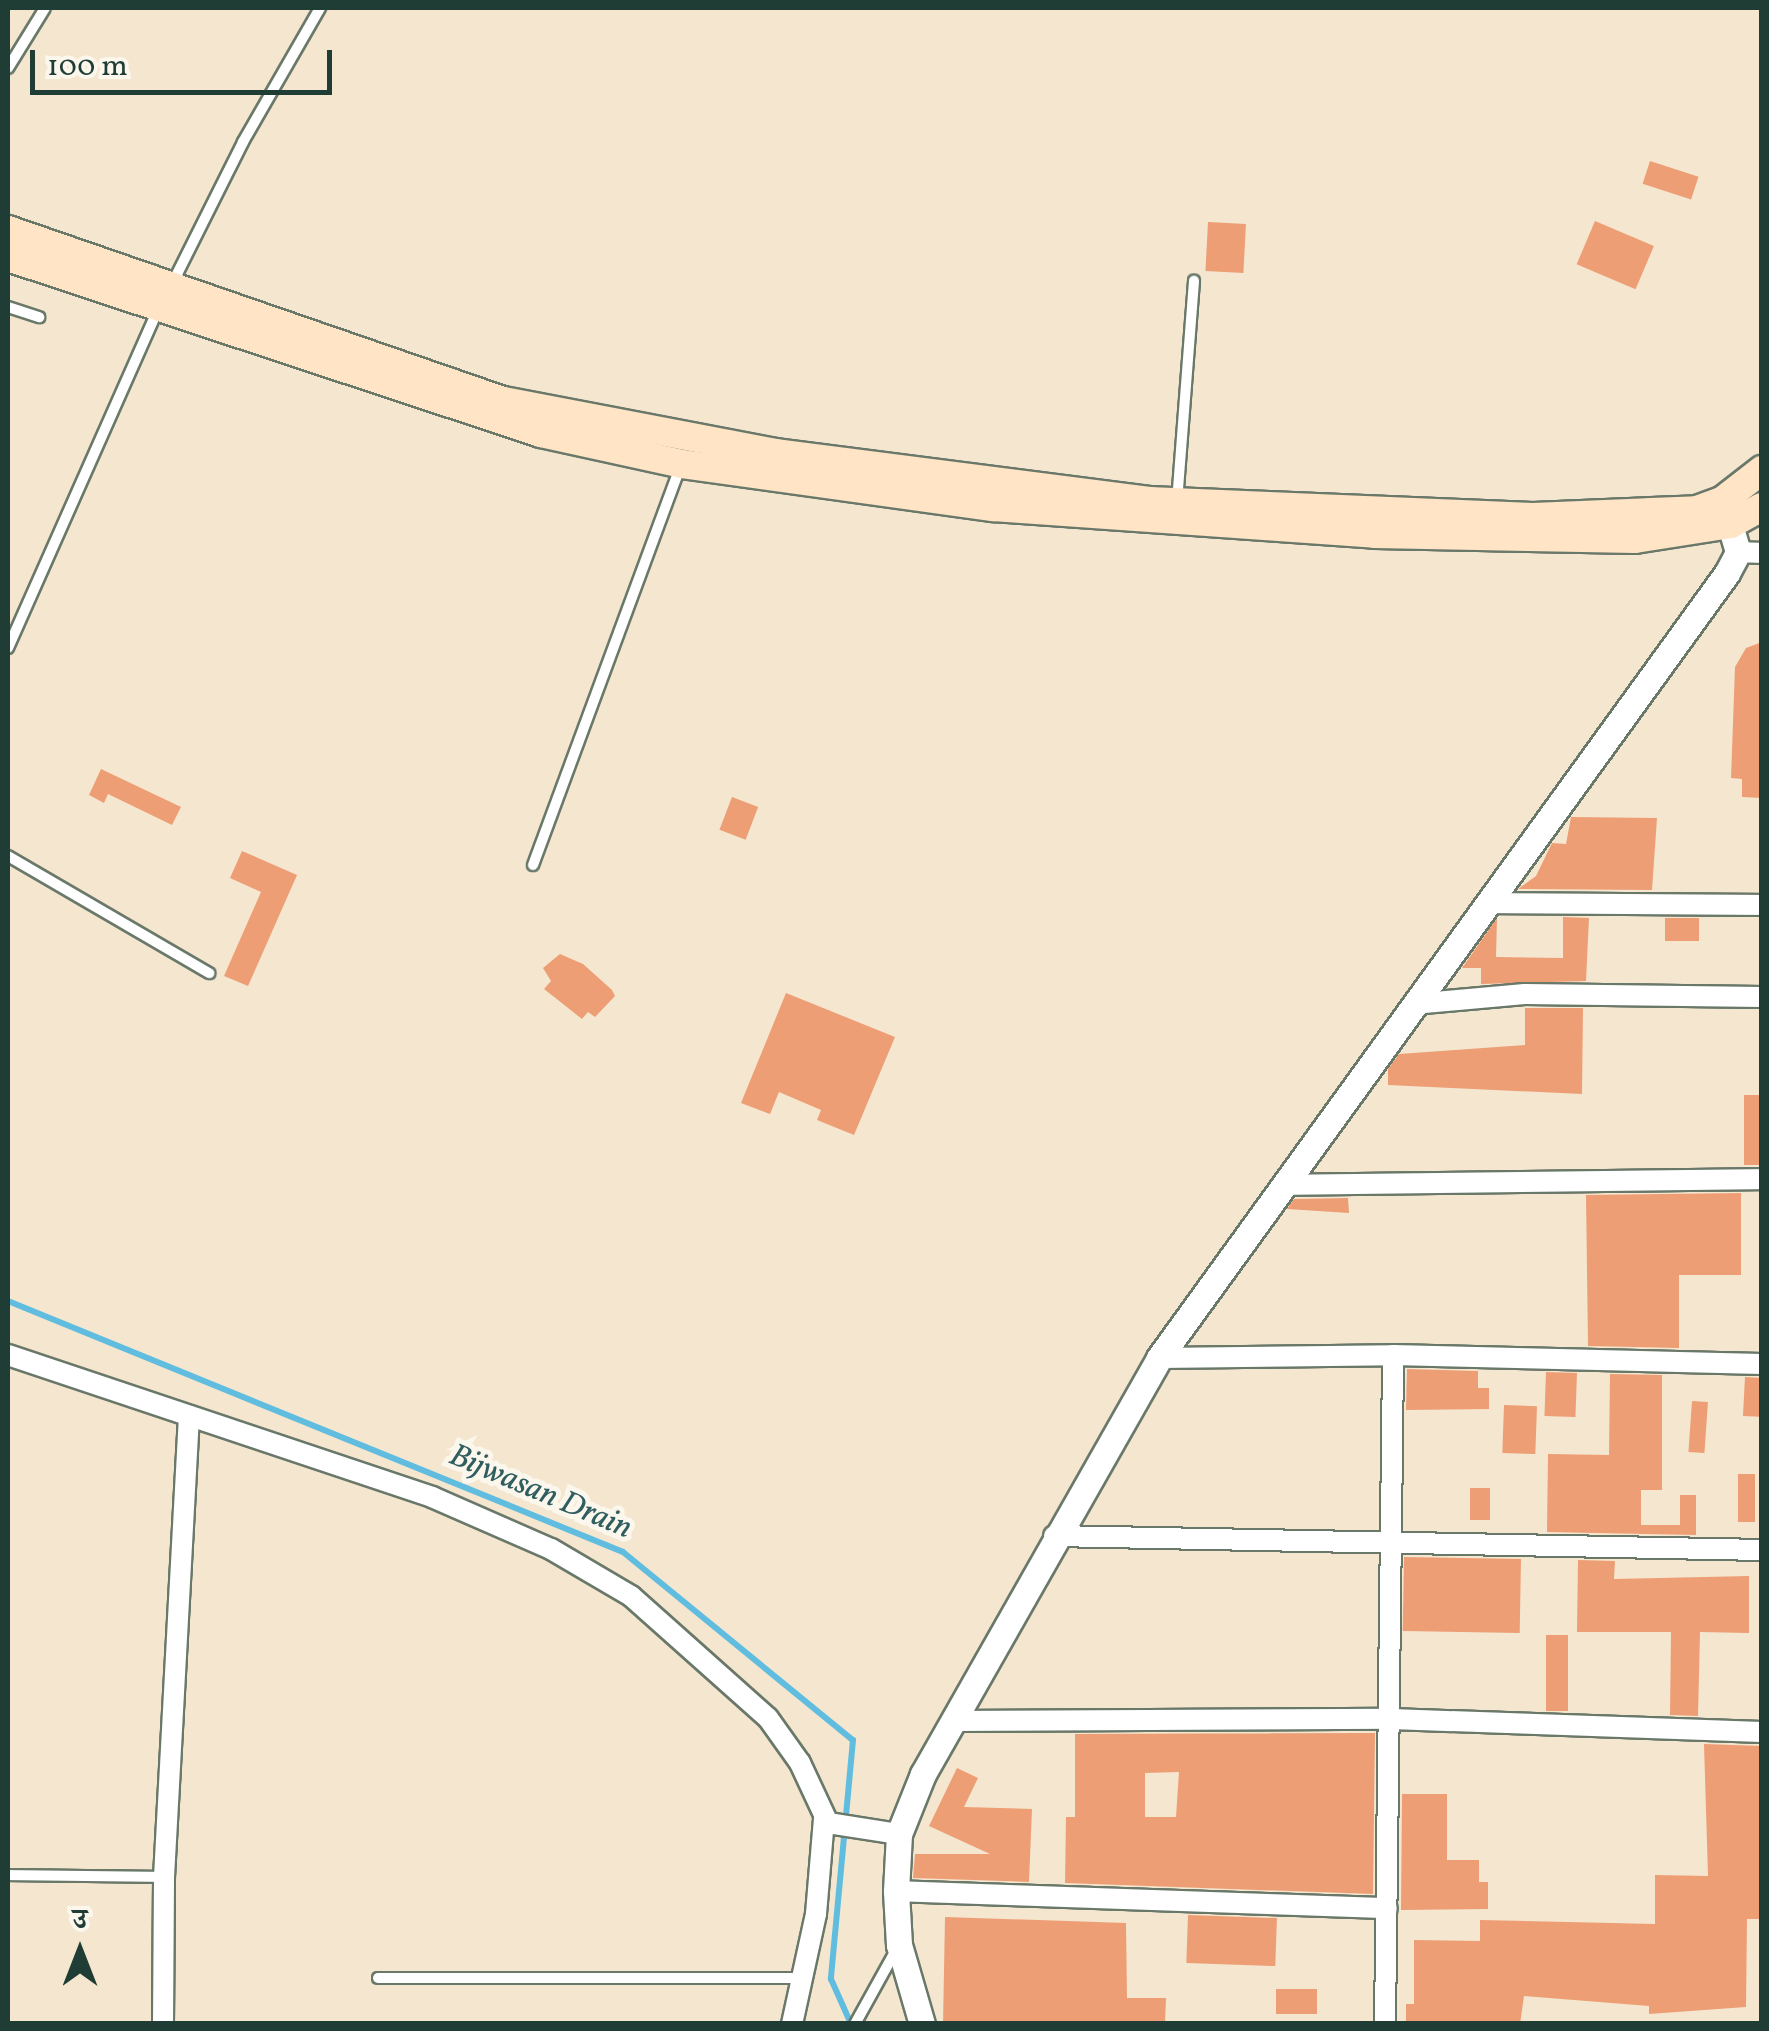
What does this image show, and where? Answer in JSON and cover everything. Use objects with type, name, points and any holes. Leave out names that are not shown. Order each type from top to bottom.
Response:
[{"type":"main road","points":[[8,230],[164,298],[541,433],[682,464],[993,507],[1176,524],[1635,539],[1726,513],[1762,470]]},
{"type":"main road","points":[[8,257],[164,298],[552,414],[775,453],[1177,503],[1534,517],[1726,513],[1762,508]]},
{"type":"street","points":[[922,2024],[899,1944],[892,1834],[952,1721],[1054,1536],[1159,1358],[1487,903],[1750,553],[1726,513]]},
{"type":"street","points":[[1487,903],[1762,905]]},
{"type":"street","points":[[1413,1004],[1524,994],[1762,996]]},
{"type":"street","points":[[1282,1184],[1762,1179]]},
{"type":"street","points":[[1159,1358],[1393,1355],[1762,1364]]},
{"type":"street","points":[[1386,2024],[1393,1355]]},
{"type":"street","points":[[8,1356],[432,1497],[607,1579],[768,1718],[800,1763],[829,1828],[816,1914],[792,2024]]},
{"type":"street","points":[[163,2024],[164,1877],[189,1416]]},
{"type":"street","points":[[1054,1536],[1762,1550]]},
{"type":"street","points":[[952,1721],[1390,1720],[1762,1732]]},
{"type":"street","points":[[829,1828],[892,1834]]},
{"type":"street","points":[[896,1891],[1387,1908]]},
{"type":"lane","points":[[8,68],[45,8]]},
{"type":"lane","points":[[8,648],[164,298],[320,8]]},
{"type":"lane","points":[[1177,503],[1194,281]]},
{"type":"lane","points":[[8,306],[39,317]]},
{"type":"lane","points":[[533,865],[682,464]]},
{"type":"lane","points":[[8,856],[210,972]]},
{"type":"lane","points":[[8,1876],[164,1877]]},
{"type":"lane","points":[[857,2018],[899,1944]]},
{"type":"lane","points":[[378,1978],[801,1978]]},
{"type":"building","points":[[1650,161],[1699,177],[1691,200],[1643,184]]},
{"type":"building","points":[[1595,221],[1654,246],[1636,289],[1577,264]]},
{"type":"building","points":[[1208,222],[1246,224],[1243,273],[1205,271]]},
{"type":"building","points":[[1762,642],[1762,798],[1742,797],[1742,779],[1731,778],[1735,667],[1746,648]]},
{"type":"building","points":[[101,769],[181,807],[172,825],[108,794],[104,803],[89,795]]},
{"type":"building","points":[[732,797],[758,807],[746,840],[719,830]]},
{"type":"building","points":[[1571,817],[1657,818],[1652,890],[1518,889],[1536,876],[1552,843],[1566,844]]},
{"type":"building","points":[[242,851],[297,875],[248,986],[224,976],[261,892],[230,878]]},
{"type":"building","points":[[1563,917],[1589,918],[1586,981],[1481,984],[1481,968],[1462,968],[1497,918],[1496,957],[1563,958]]},
{"type":"building","points":[[1665,918],[1699,918],[1699,941],[1665,941]]},
{"type":"building","points":[[560,954],[583,964],[612,990],[615,996],[595,1017],[588,1012],[582,1019],[544,989],[551,981],[543,968]]},
{"type":"building","points":[[786,993],[895,1037],[854,1135],[817,1120],[821,1110],[779,1092],[770,1114],[741,1103]]},
{"type":"building","points":[[1525,1008],[1583,1008],[1582,1094],[1388,1085],[1388,1069],[1399,1054],[1525,1045]]},
{"type":"building","points":[[1744,1095],[1762,1095],[1762,1165],[1744,1165]]},
{"type":"building","points":[[1741,1193],[1741,1275],[1679,1275],[1679,1348],[1588,1346],[1586,1195]]},
{"type":"building","points":[[1348,1198],[1349,1213],[1287,1209],[1294,1199]]},
{"type":"building","points":[[1407,1369],[1478,1371],[1478,1388],[1489,1388],[1489,1409],[1406,1410]]},
{"type":"building","points":[[1546,1372],[1577,1373],[1575,1417],[1544,1416]]},
{"type":"building","points":[[1610,1374],[1662,1375],[1662,1490],[1641,1490],[1641,1525],[1680,1525],[1680,1495],[1696,1495],[1696,1535],[1547,1532],[1548,1454],[1609,1455]]},
{"type":"building","points":[[1745,1377],[1762,1378],[1760,1417],[1743,1416]]},
{"type":"building","points":[[1692,1401],[1708,1402],[1704,1453],[1688,1452]]},
{"type":"building","points":[[1504,1405],[1537,1406],[1535,1454],[1502,1453]]},
{"type":"building","points":[[1738,1474],[1755,1474],[1755,1522],[1738,1522]]},
{"type":"building","points":[[1470,1488],[1490,1488],[1490,1520],[1470,1520]]},
{"type":"building","points":[[1404,1557],[1521,1559],[1520,1633],[1403,1631]]},
{"type":"building","points":[[1578,1560],[1615,1561],[1614,1579],[1749,1576],[1749,1633],[1700,1632],[1698,1716],[1670,1715],[1671,1632],[1577,1632]]},
{"type":"building","points":[[1546,1635],[1568,1635],[1568,1711],[1546,1711]]},
{"type":"building","points":[[1375,1733],[1373,1894],[1065,1883],[1066,1817],[1075,1817],[1075,1734]],"holes":[[[1179,1772],[1176,1817],[1145,1817],[1145,1773]]]},
{"type":"building","points":[[1704,1744],[1762,1746],[1762,1919],[1747,1919],[1746,2007],[1649,2014],[1649,2006],[1524,1996],[1520,2024],[1406,2024],[1406,2004],[1414,2004],[1414,1940],[1480,1941],[1480,1920],[1655,1924],[1655,1875],[1708,1876]]},
{"type":"building","points":[[957,1768],[978,1778],[964,1807],[1032,1809],[1029,1882],[913,1878],[915,1854],[990,1854],[929,1826]]},
{"type":"building","points":[[1402,1794],[1447,1794],[1447,1860],[1479,1860],[1479,1882],[1488,1882],[1488,1909],[1401,1910]]},
{"type":"building","points":[[1188,1915],[1277,1918],[1275,1966],[1186,1963]]},
{"type":"building","points":[[945,1917],[1126,1923],[1127,1998],[1166,1998],[1165,2024],[943,2024]]},
{"type":"building","points":[[1276,1989],[1317,1989],[1317,2014],[1276,2014]]},
{"type":"waterway","name":"Bijwasan Drain","points":[[8,1301],[623,1552],[853,1740],[831,1979],[851,2024]]}]
